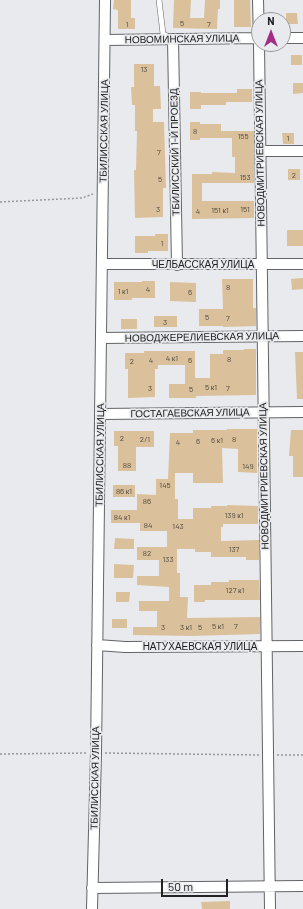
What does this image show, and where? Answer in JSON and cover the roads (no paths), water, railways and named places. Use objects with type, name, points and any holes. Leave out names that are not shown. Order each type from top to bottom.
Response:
[{"type":"street","name":"ТБИЛИССКАЯ УЛИЦА","points":[[92,909],[96,753],[102,338],[105,0]]},
{"type":"street","points":[[258,0],[258,12]]},
{"type":"street","points":[[291,38],[303,38]]},
{"type":"street","name":"ТБИЛИССКИЙ 1-Й ПРОЕЗД","points":[[173,39],[178,265]]},
{"type":"street","name":"НОВОМИНСКАЯ УЛИЦА","points":[[105,40],[251,40]]},
{"type":"street","name":"НОВОДМИТРИЕВСКАЯ УЛИЦА","points":[[259,52],[270,909]]},
{"type":"street","points":[[260,151],[303,151]]},
{"type":"street","name":"ЧЕЛБАССКАЯ УЛИЦА","points":[[102,264],[303,264]]},
{"type":"street","name":"НОВОДЖЕРЕЛИЕВСКАЯ УЛИЦА","points":[[102,338],[303,336]]},
{"type":"street","name":"ГОСТАГАЕВСКАЯ УЛИЦА","points":[[100,414],[264,411],[303,412]]},
{"type":"street","name":"НАТУХАЕВСКАЯ УЛИЦА","points":[[97,645],[125,647],[303,646]]},
{"type":"street","points":[[92,888],[303,886]]},
{"type":"lane","points":[[159,0],[163,34],[173,39]]}]
